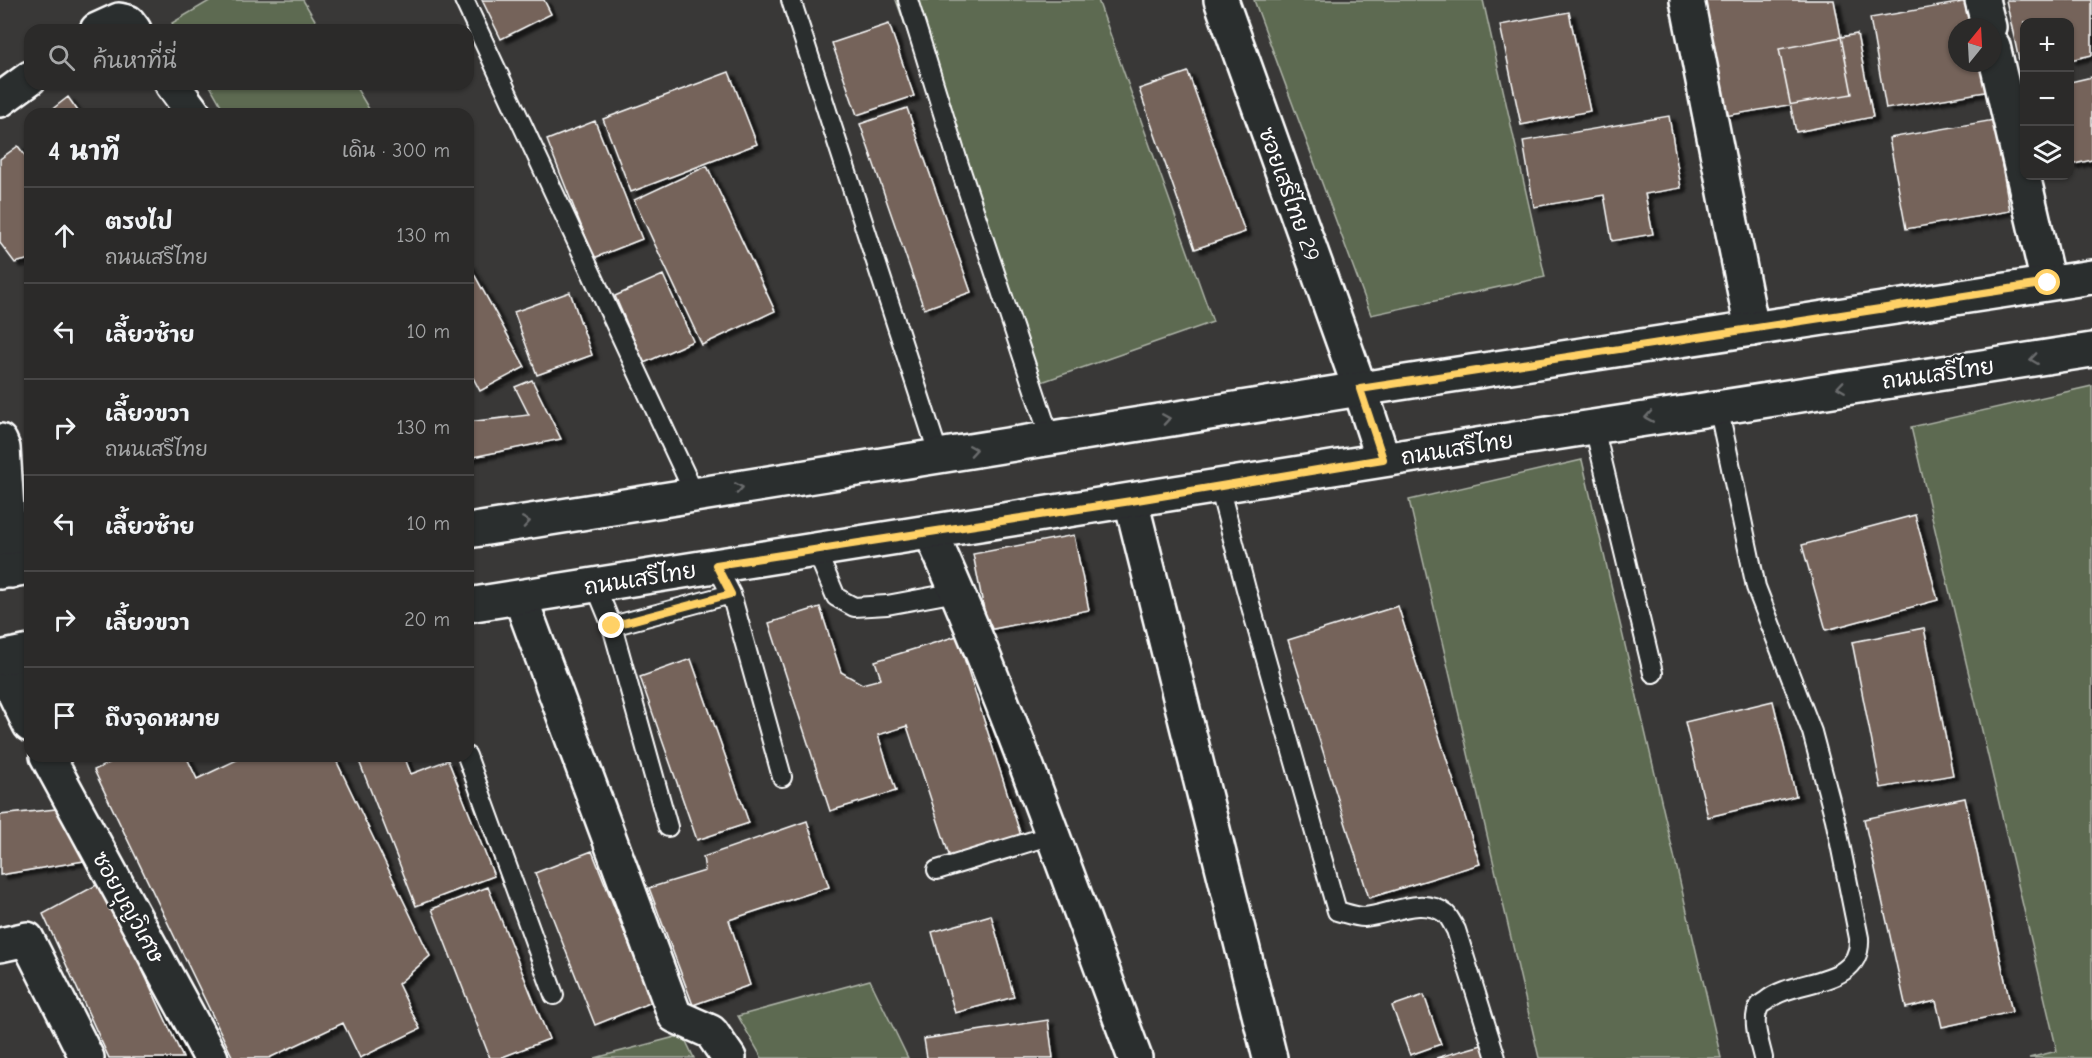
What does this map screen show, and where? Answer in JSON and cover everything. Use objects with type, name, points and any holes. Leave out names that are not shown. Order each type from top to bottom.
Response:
[{"type":"street","name":"ซอยเสรีไทย 29","points":[[1221,0],[1383,459]]},
{"type":"street","points":[[1687,0],[1752,329]]},
{"type":"street","points":[[1982,0],[1987,18]]},
{"type":"street","points":[[110,24],[119,20],[130,24]]},
{"type":"street","points":[[1999,72],[2048,283]]},
{"type":"street","points":[[0,100],[24,82]]},
{"type":"street","points":[[176,90],[190,108]]},
{"type":"street","points":[[474,530],[1360,389],[2092,277]]},
{"type":"street","name":"ถนนเสรีไทย","points":[[474,604],[1718,406],[2092,350]]},
{"type":"street","points":[[0,441],[3,448],[14,570]]},
{"type":"street","points":[[1131,501],[1270,1058]]},
{"type":"street","points":[[931,533],[957,592],[1052,835],[1135,1058]]},
{"type":"street","points":[[520,597],[675,1016],[711,1032],[729,1058]]},
{"type":"street","points":[[0,658],[24,653]]},
{"type":"street","points":[[0,663],[24,713]]},
{"type":"street","name":"ซอยบุญวิเศษ","points":[[50,762],[212,1058]]},
{"type":"street","points":[[0,945],[27,939],[87,1058]]},
{"type":"lane","points":[[464,0],[695,495]]},
{"type":"lane","points":[[791,0],[939,456]]},
{"type":"lane","points":[[908,0],[959,165],[1050,438]]},
{"type":"lane","points":[[1718,406],[1756,587],[1777,636],[1812,732],[1835,819],[1859,938],[1859,948],[1851,966],[1827,980],[1774,994],[1759,1007],[1756,1023],[1763,1058]]},
{"type":"lane","points":[[1594,427],[1653,673]]},
{"type":"lane","points":[[1219,486],[1337,911],[1361,917],[1398,908],[1423,906],[1447,915],[1456,930],[1496,1058]]},
{"type":"lane","points":[[816,550],[836,597],[854,607],[886,605],[957,592]]},
{"type":"lane","points":[[716,565],[731,594],[782,777]]},
{"type":"lane","points":[[595,585],[612,626],[668,826]]},
{"type":"lane","points":[[612,626],[731,594]]},
{"type":"lane","points":[[469,762],[554,995]]},
{"type":"lane","points":[[937,870],[1052,835]]},
{"type":"green space","points":[[211,0],[303,0],[317,24],[173,24]]},
{"type":"green space","points":[[896,0],[1098,0],[1213,322],[1033,385]]},
{"type":"green space","points":[[1254,0],[1483,0],[1545,277],[1371,315]]},
{"type":"green space","points":[[212,90],[358,90],[368,108],[223,108]]},
{"type":"green space","points":[[2092,386],[2092,1058],[2029,1058],[2057,1051],[1911,427]]},
{"type":"green space","points":[[1582,460],[1721,1058],[1539,1058],[1409,500]]},
{"type":"green space","points":[[870,980],[908,1058],[762,1058],[738,1016]]},
{"type":"green space","points":[[683,1035],[694,1058],[595,1058]]},
{"type":"building","points":[[482,0],[544,0],[551,14],[501,39]]},
{"type":"building","points":[[1704,0],[1834,0],[1852,94],[1725,116]]},
{"type":"building","points":[[1974,0],[1977,18],[1948,18],[1948,72],[1987,72],[1991,91],[1886,109],[1870,18]]},
{"type":"building","points":[[2006,0],[2092,0],[2092,55],[2074,59],[2074,18],[2020,18],[2020,65]]},
{"type":"building","points":[[1569,12],[1590,111],[1521,125],[1500,25]]},
{"type":"building","points":[[889,24],[914,96],[857,115],[832,43]]},
{"type":"building","points":[[1857,34],[1873,117],[1796,132],[1779,49]]},
{"type":"building","points":[[729,72],[757,144],[631,192],[603,119]]},
{"type":"building","points":[[1188,72],[1245,232],[1195,249],[1139,89]]},
{"type":"building","points":[[2092,77],[2092,160],[2074,164],[2074,126],[2074,81]]},
{"type":"building","points":[[68,97],[76,108],[54,108]]},
{"type":"building","points":[[907,108],[971,292],[924,309],[860,124]]},
{"type":"building","points":[[1669,116],[1681,188],[1645,194],[1653,234],[1612,241],[1604,195],[1534,207],[1523,141]]},
{"type":"building","points":[[1994,120],[2010,211],[1906,229],[1889,138]]},
{"type":"building","points":[[595,121],[642,239],[594,258],[547,140]]},
{"type":"building","points":[[18,146],[24,154],[24,261],[15,263],[0,243],[0,159]]},
{"type":"building","points":[[707,166],[775,311],[702,345],[634,200]]},
{"type":"building","points":[[474,274],[525,367],[480,391],[474,380]]},
{"type":"building","points":[[663,275],[693,341],[644,363],[615,296]]},
{"type":"building","points":[[570,292],[592,355],[537,375],[514,312]]},
{"type":"building","points":[[532,380],[561,439],[474,457],[474,421],[529,415],[515,387]]},
{"type":"building","points":[[1915,515],[1938,600],[1826,630],[1802,545]]},
{"type":"building","points":[[1074,535],[1089,610],[988,630],[973,554]]},
{"type":"building","points":[[1398,606],[1480,864],[1369,898],[1288,640]]},
{"type":"building","points":[[820,607],[841,672],[862,684],[881,679],[875,661],[957,636],[1023,842],[952,864],[907,726],[878,735],[896,791],[830,811],[769,623]]},
{"type":"building","points":[[1924,628],[1953,775],[1881,788],[1852,642]]},
{"type":"building","points":[[691,659],[749,823],[697,840],[640,677]]},
{"type":"building","points":[[1773,701],[1796,796],[1708,817],[1685,722]]},
{"type":"building","points":[[111,762],[189,762],[197,779],[232,762],[337,762],[430,956],[398,984],[420,1029],[360,1058],[343,1023],[269,1058],[233,1058],[94,770]]},
{"type":"building","points":[[359,762],[406,762],[411,774],[443,762],[449,762],[494,876],[416,906]]},
{"type":"building","points":[[1965,798],[2012,1012],[1942,1027],[1936,1001],[1906,1008],[1864,819]]},
{"type":"building","points":[[65,808],[90,860],[0,875],[0,815]]},
{"type":"building","points":[[807,821],[829,887],[729,920],[750,985],[693,1005],[649,888],[705,871],[703,857]]},
{"type":"building","points":[[592,851],[652,1002],[595,1025],[535,873]]},
{"type":"building","points":[[102,882],[183,1058],[109,1058],[43,914]]},
{"type":"building","points":[[488,887],[549,1039],[500,1058],[490,1058],[432,909]]},
{"type":"building","points":[[991,915],[1014,997],[955,1013],[932,932]]},
{"type":"building","points":[[1424,995],[1441,1044],[1410,1055],[1392,1006]]},
{"type":"building","points":[[1048,1020],[1053,1058],[927,1058],[924,1039]]},
{"type":"building","points":[[1482,1045],[1486,1058],[1436,1058]]},
{"type":"route","points":[[612,626],[731,594],[716,565],[931,533],[1383,459],[1360,389],[2048,283]]}]
